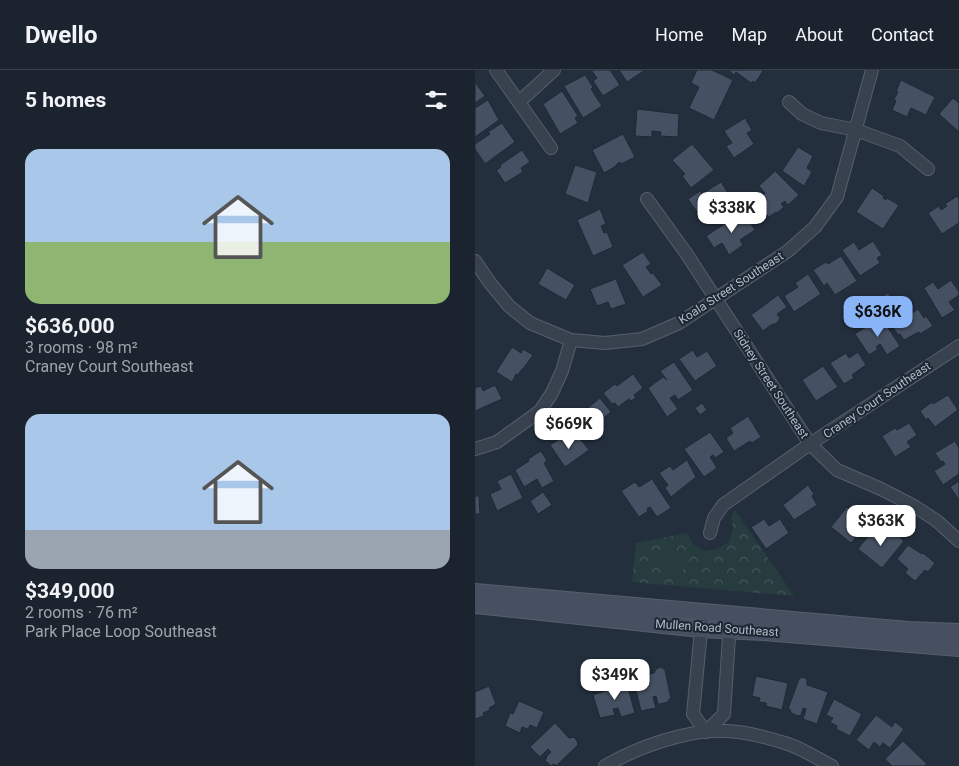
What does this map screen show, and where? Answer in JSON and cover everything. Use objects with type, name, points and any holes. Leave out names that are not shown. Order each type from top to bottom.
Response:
[{"type":"street","points":[[496,70],[551,148]]},
{"type":"street","points":[[519,102],[554,70]]},
{"type":"street","name":"Koala Street Southeast","points":[[475,261],[509,306],[539,327],[571,340],[605,343],[642,339],[679,323],[788,252],[815,227],[837,197],[872,70]]},
{"type":"street","points":[[789,102],[802,114],[821,123],[855,130],[900,146],[928,169]]},
{"type":"street","name":"Sidney Street Southeast","points":[[647,198],[716,299],[810,444],[837,470],[914,506],[937,521],[959,541]]},
{"type":"street","points":[[475,449],[497,442],[540,411],[552,393],[562,371],[571,340]]},
{"type":"street","name":"Craney Court Southeast","points":[[710,533],[714,518],[723,505],[810,444],[959,346]]},
{"type":"street","name":"Mullen Road Southeast","points":[[475,592],[703,612],[730,622],[959,648]]},
{"type":"street","name":"Mullen Road Southeast","points":[[475,605],[701,629],[730,622],[959,632]]},
{"type":"street","points":[[703,612],[693,714],[707,732]]},
{"type":"street","points":[[707,732],[724,714],[730,622]]},
{"type":"street","points":[[605,766],[626,754],[664,740],[727,730],[748,733],[790,744],[832,766]]},
{"type":"green space","points":[[735,510],[794,596],[632,582],[636,543],[687,533],[693,544],[704,551],[717,549],[729,542],[733,529],[731,516]]},
{"type":"green space","points":[[663,555],[684,557],[682,578],[661,576]]},
{"type":"building","points":[[591,70],[610,70],[620,85],[603,96],[593,81],[597,78]]},
{"type":"building","points":[[619,70],[645,70],[627,82]]},
{"type":"building","points":[[697,70],[712,70],[733,80],[714,120],[689,108],[699,87],[691,83]]},
{"type":"building","points":[[728,70],[763,71],[755,83],[753,81],[751,83],[736,72],[734,75]]},
{"type":"building","points":[[585,75],[602,106],[583,118],[564,86]]},
{"type":"building","points":[[901,80],[935,97],[926,115],[911,108],[907,117],[892,110],[896,101],[894,99],[898,92],[896,91]]},
{"type":"building","points":[[475,82],[485,96],[475,103]]},
{"type":"building","points":[[562,91],[578,116],[575,118],[578,123],[560,134],[543,104]]},
{"type":"building","points":[[953,98],[959,103],[959,132],[939,114]]},
{"type":"building","points":[[488,100],[499,120],[475,137],[475,108]]},
{"type":"building","points":[[637,109],[679,114],[678,137],[660,136],[661,132],[652,131],[652,137],[635,136]]},
{"type":"building","points":[[745,118],[752,130],[747,133],[754,144],[734,158],[726,146],[732,143],[724,131]]},
{"type":"building","points":[[502,123],[515,142],[485,164],[475,149],[475,144]]},
{"type":"building","points":[[623,134],[635,157],[621,164],[620,162],[604,173],[592,150]]},
{"type":"building","points":[[692,144],[714,170],[691,188],[682,176],[685,174],[672,160]]},
{"type":"building","points":[[798,147],[813,156],[807,168],[812,172],[804,186],[782,171]]},
{"type":"building","points":[[522,150],[530,162],[521,168],[523,172],[505,183],[496,170],[501,167],[500,165]]},
{"type":"building","points":[[575,165],[597,172],[588,203],[565,194]]},
{"type":"building","points":[[775,171],[799,195],[788,205],[785,201],[781,204],[784,207],[769,217],[755,202],[765,193],[759,186]]},
{"type":"building","points":[[721,182],[736,205],[715,219],[707,205],[697,212],[688,199],[700,191],[702,194]]},
{"type":"building","points":[[872,188],[884,196],[883,198],[886,200],[887,198],[899,205],[883,229],[856,212]]},
{"type":"building","points":[[957,196],[959,199],[959,223],[942,234],[928,213],[939,206],[941,210],[947,206],[945,204]]},
{"type":"building","points":[[600,209],[606,224],[601,226],[604,233],[607,232],[613,247],[593,256],[577,220]]},
{"type":"building","points":[[743,212],[755,230],[740,240],[743,245],[729,255],[722,243],[714,248],[706,236]]},
{"type":"building","points":[[873,241],[882,255],[877,258],[880,263],[860,276],[842,250],[854,242],[859,250]]},
{"type":"building","points":[[643,252],[651,264],[646,267],[662,285],[643,297],[622,265]]},
{"type":"building","points":[[841,256],[857,281],[835,295],[827,283],[824,286],[813,270]]},
{"type":"building","points":[[547,268],[575,285],[566,300],[538,284]]},
{"type":"building","points":[[808,274],[821,294],[794,312],[784,296],[798,287],[795,283]]},
{"type":"building","points":[[616,279],[626,304],[611,309],[608,302],[597,306],[590,289]]},
{"type":"building","points":[[951,280],[959,295],[949,302],[955,310],[942,318],[924,288],[933,282],[938,289]]},
{"type":"building","points":[[888,293],[894,303],[883,311],[876,301]]},
{"type":"building","points":[[778,295],[787,307],[777,314],[780,318],[777,323],[763,331],[751,315]]},
{"type":"building","points":[[918,309],[933,326],[920,334],[919,332],[904,340],[892,326]]},
{"type":"building","points":[[881,317],[900,346],[887,355],[880,344],[876,347],[878,349],[869,355],[855,334]]},
{"type":"building","points":[[512,347],[521,353],[523,349],[533,355],[518,375],[516,374],[512,382],[496,372]]},
{"type":"building","points":[[693,350],[697,357],[707,351],[717,366],[695,381],[679,359]]},
{"type":"building","points":[[858,352],[866,365],[852,375],[854,378],[844,384],[830,363],[846,353],[849,358]]},
{"type":"building","points":[[674,362],[693,390],[678,400],[675,395],[670,398],[678,409],[667,417],[648,388],[663,377],[667,380],[660,371]]},
{"type":"building","points":[[823,366],[838,387],[816,401],[802,380]]},
{"type":"building","points":[[633,374],[643,388],[634,395],[636,398],[631,401],[629,399],[618,407],[615,403],[612,404],[603,393],[615,384],[617,386]]},
{"type":"building","points":[[495,385],[502,399],[475,411],[475,388],[481,386],[483,391]]},
{"type":"building","points":[[948,395],[958,410],[935,427],[928,418],[926,420],[920,411],[932,402],[933,404]]},
{"type":"building","points":[[600,398],[611,412],[585,433],[574,419]]},
{"type":"building","points":[[702,403],[707,410],[700,415],[695,408]]},
{"type":"building","points":[[748,416],[761,437],[752,443],[750,441],[734,451],[726,438],[733,433],[730,428]]},
{"type":"building","points":[[909,423],[917,435],[907,442],[911,447],[895,457],[882,436],[895,428],[897,430]]},
{"type":"building","points":[[710,432],[724,452],[715,458],[713,455],[710,457],[717,468],[704,477],[684,449]]},
{"type":"building","points":[[578,436],[589,450],[565,467],[550,445],[563,437],[568,443]]},
{"type":"building","points":[[955,441],[959,448],[959,474],[943,485],[934,471],[945,464],[943,461],[941,462],[935,453]]},
{"type":"building","points":[[541,451],[547,461],[544,463],[554,481],[542,488],[537,479],[524,487],[515,470]]},
{"type":"building","points":[[687,460],[696,477],[671,497],[665,488],[668,485],[659,473],[670,466],[673,470]]},
{"type":"building","points":[[511,474],[523,498],[497,511],[490,494],[501,489],[497,481]]},
{"type":"building","points":[[652,479],[671,508],[657,517],[650,507],[647,509],[648,511],[639,517],[621,491],[635,482],[639,487]]},
{"type":"building","points":[[959,481],[959,500],[950,487]]},
{"type":"building","points":[[808,485],[814,494],[812,496],[817,505],[794,520],[783,505]]},
{"type":"building","points":[[543,492],[552,505],[538,514],[530,501]]},
{"type":"building","points":[[475,496],[479,496],[480,514],[475,514]]},
{"type":"building","points":[[847,507],[868,523],[851,543],[831,527]]},
{"type":"building","points":[[764,519],[769,526],[780,519],[789,533],[766,549],[751,527]]},
{"type":"building","points":[[873,530],[881,536],[880,538],[883,541],[892,530],[904,541],[882,568],[858,549]]},
{"type":"building","points":[[908,545],[923,553],[935,563],[928,572],[925,570],[915,581],[905,573],[908,569],[897,559]]},
{"type":"building","points":[[642,667],[644,675],[654,673],[656,669],[661,667],[665,670],[671,699],[668,702],[658,704],[656,696],[653,697],[656,708],[641,711],[631,670]]},
{"type":"building","points":[[756,676],[788,683],[782,710],[766,706],[766,703],[759,702],[760,698],[752,696]]},
{"type":"building","points":[[802,677],[807,679],[807,685],[828,692],[817,724],[803,719],[806,709],[803,708],[801,715],[798,716],[791,713],[790,709],[788,709],[799,679]]},
{"type":"building","points":[[626,681],[635,713],[621,717],[618,708],[613,709],[615,715],[600,718],[593,695],[605,691],[604,688]]},
{"type":"building","points":[[489,686],[496,704],[489,708],[490,710],[483,713],[484,716],[475,719],[475,692]]},
{"type":"building","points":[[834,699],[862,714],[850,736],[836,729],[837,726],[830,722],[833,718],[826,715]]},
{"type":"building","points":[[519,701],[544,712],[537,728],[530,725],[528,729],[522,727],[520,733],[505,726],[510,713],[513,714]]},
{"type":"building","points":[[876,715],[892,727],[895,722],[904,729],[890,748],[883,743],[880,747],[874,742],[869,750],[856,740]]},
{"type":"building","points":[[555,723],[569,738],[574,737],[578,745],[556,766],[554,764],[551,766],[545,760],[551,752],[548,749],[540,757],[530,747]]},
{"type":"building","points":[[903,741],[927,764],[924,766],[892,766],[885,759]]}]
